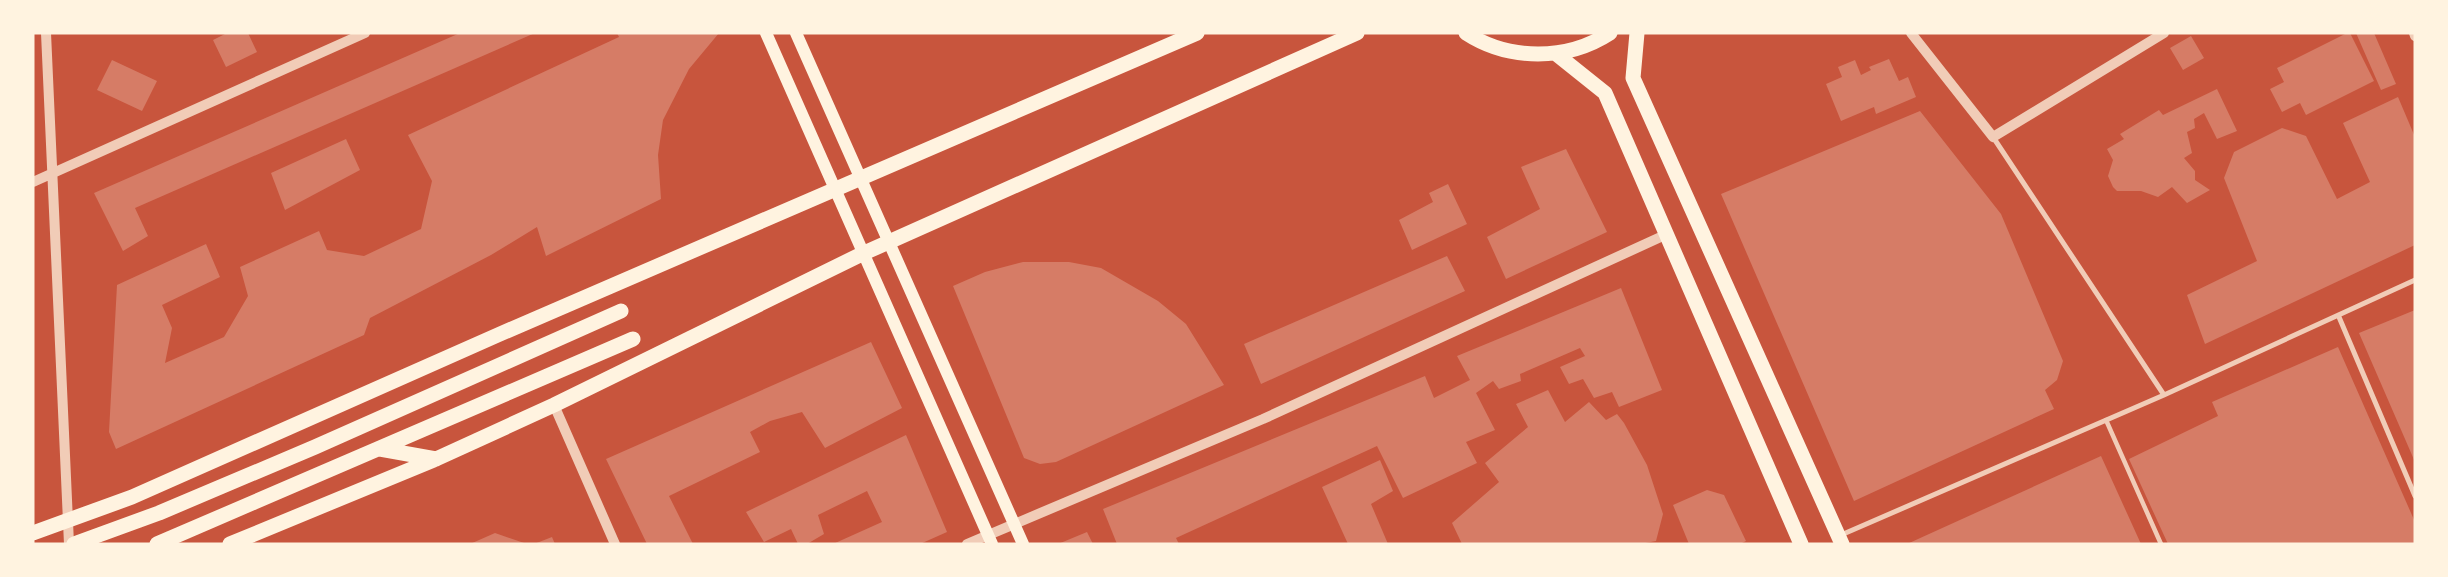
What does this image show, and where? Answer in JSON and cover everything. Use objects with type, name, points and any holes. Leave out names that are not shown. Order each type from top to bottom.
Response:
[{"type":"main road","points":[[766,33],[990,539]]},
{"type":"main road","points":[[796,33],[1023,544]]},
{"type":"main road","points":[[33,533],[132,497],[500,334],[836,191],[1197,33]]},
{"type":"main road","points":[[230,544],[436,459],[554,405],[864,253],[1357,33]]},
{"type":"main road","points":[[1466,33],[1492,46],[1513,52],[1555,53],[1581,47],[1610,33]]},
{"type":"main road","points":[[1636,33],[1633,78],[1840,540]]},
{"type":"main road","points":[[1555,53],[1605,93],[1801,544]]},
{"type":"main road","points":[[74,544],[159,513],[315,447],[621,311]]},
{"type":"main road","points":[[157,544],[332,471],[633,339]]},
{"type":"main road","points":[[380,450],[436,459]]},
{"type":"street","points":[[46,33],[69,544]]},
{"type":"street","points":[[33,182],[365,33]]},
{"type":"street","points":[[1911,33],[1994,137],[2164,395]]},
{"type":"street","points":[[1994,137],[2164,33]]},
{"type":"street","points":[[967,544],[990,539],[1014,524],[1263,419],[1665,235]]},
{"type":"street","points":[[1840,540],[2339,317],[2415,280]]},
{"type":"street","points":[[2339,317],[2415,496]]},
{"type":"street","points":[[554,405],[615,544]]},
{"type":"lane","points":[[2106,420],[2162,544]]},
{"type":"building","points":[[227,33],[248,33],[257,52],[226,67],[213,40]]},
{"type":"building","points":[[460,33],[535,33],[135,208],[148,236],[123,251],[94,193]]},
{"type":"building","points":[[617,33],[719,33],[689,69],[663,120],[658,155],[661,199],[546,256],[537,227],[491,255],[370,318],[364,335],[116,449],[109,432],[117,285],[206,244],[220,277],[162,305],[172,328],[165,363],[224,337],[248,296],[240,267],[319,231],[327,250],[364,256],[421,229],[432,181],[408,135],[619,37]]},
{"type":"building","points":[[2350,33],[2374,81],[2306,115],[2300,103],[2282,112],[2270,89],[2284,82],[2277,68]]},
{"type":"building","points":[[2356,33],[2374,33],[2396,84],[2381,90]]},
{"type":"building","points":[[2191,36],[2204,58],[2183,70],[2170,48]]},
{"type":"building","points":[[1889,59],[1899,81],[1908,77],[1916,97],[1876,114],[1874,107],[1841,121],[1826,84],[1842,77],[1838,67],[1855,60],[1861,75],[1871,70],[1869,67]]},
{"type":"building","points":[[112,60],[157,81],[142,111],[97,90]]},
{"type":"building","points":[[2217,89],[2237,131],[2217,139],[2204,113],[2194,119],[2195,128],[2187,132],[2192,153],[2184,158],[2195,171],[2195,180],[2210,190],[2187,203],[2172,187],[2158,197],[2141,191],[2117,191],[2113,187],[2108,176],[2113,160],[2107,149],[2124,139],[2120,134],[2159,110],[2163,115]]},
{"type":"building","points":[[2398,97],[2415,137],[2415,245],[2205,344],[2187,295],[2257,261],[2224,178],[2234,152],[2282,128],[2306,136],[2337,199],[2370,182],[2343,123]]},
{"type":"building","points":[[1920,111],[2001,214],[2063,361],[2057,380],[2045,390],[2054,409],[1854,501],[1721,194]]},
{"type":"building","points":[[346,139],[360,170],[285,210],[271,173]]},
{"type":"building","points":[[1566,149],[1607,232],[1506,279],[1487,237],[1540,209],[1521,167]]},
{"type":"building","points":[[1448,184],[1467,224],[1412,250],[1399,220],[1433,202],[1429,193]]},
{"type":"building","points":[[1447,256],[1465,291],[1261,384],[1244,344]]},
{"type":"building","points":[[1023,262],[1069,262],[1101,268],[1158,301],[1186,324],[1224,385],[1056,462],[1040,464],[1024,458],[953,286],[985,272]]},
{"type":"building","points":[[1621,288],[1662,390],[1619,407],[1612,392],[1594,398],[1583,379],[1569,384],[1560,367],[1585,356],[1580,348],[1520,374],[1521,381],[1499,389],[1493,381],[1476,393],[1495,430],[1466,442],[1477,463],[1403,498],[1377,446],[1176,538],[1179,544],[1117,544],[1103,509],[1425,376],[1434,398],[1470,380],[1457,356]]},
{"type":"building","points":[[2415,310],[2415,462],[2359,333]]},
{"type":"building","points":[[871,342],[902,408],[825,448],[802,412],[770,421],[750,432],[760,452],[669,496],[693,544],[647,544],[606,459]]},
{"type":"building","points":[[2338,347],[2415,522],[2415,544],[2168,544],[2129,459],[2218,416],[2212,402]]},
{"type":"building","points":[[1548,390],[1565,422],[1589,402],[1606,420],[1617,414],[1624,423],[1647,465],[1663,514],[1656,541],[1640,544],[1462,544],[1452,523],[1499,482],[1485,463],[1528,427],[1516,404]]},
{"type":"building","points":[[906,435],[947,532],[920,544],[833,544],[882,522],[867,491],[818,515],[824,534],[807,544],[798,544],[791,529],[764,542],[746,512]]},
{"type":"building","points":[[2101,456],[2141,544],[1907,544]]},
{"type":"building","points":[[1380,460],[1393,491],[1371,504],[1388,544],[1348,544],[1322,487]]},
{"type":"building","points":[[1707,490],[1724,495],[1746,541],[1740,544],[1689,544],[1673,505]]},
{"type":"building","points":[[1087,532],[1093,544],[1058,544]]},
{"type":"building","points":[[495,533],[527,544],[470,544]]},
{"type":"building","points":[[552,537],[555,544],[534,544]]}]
